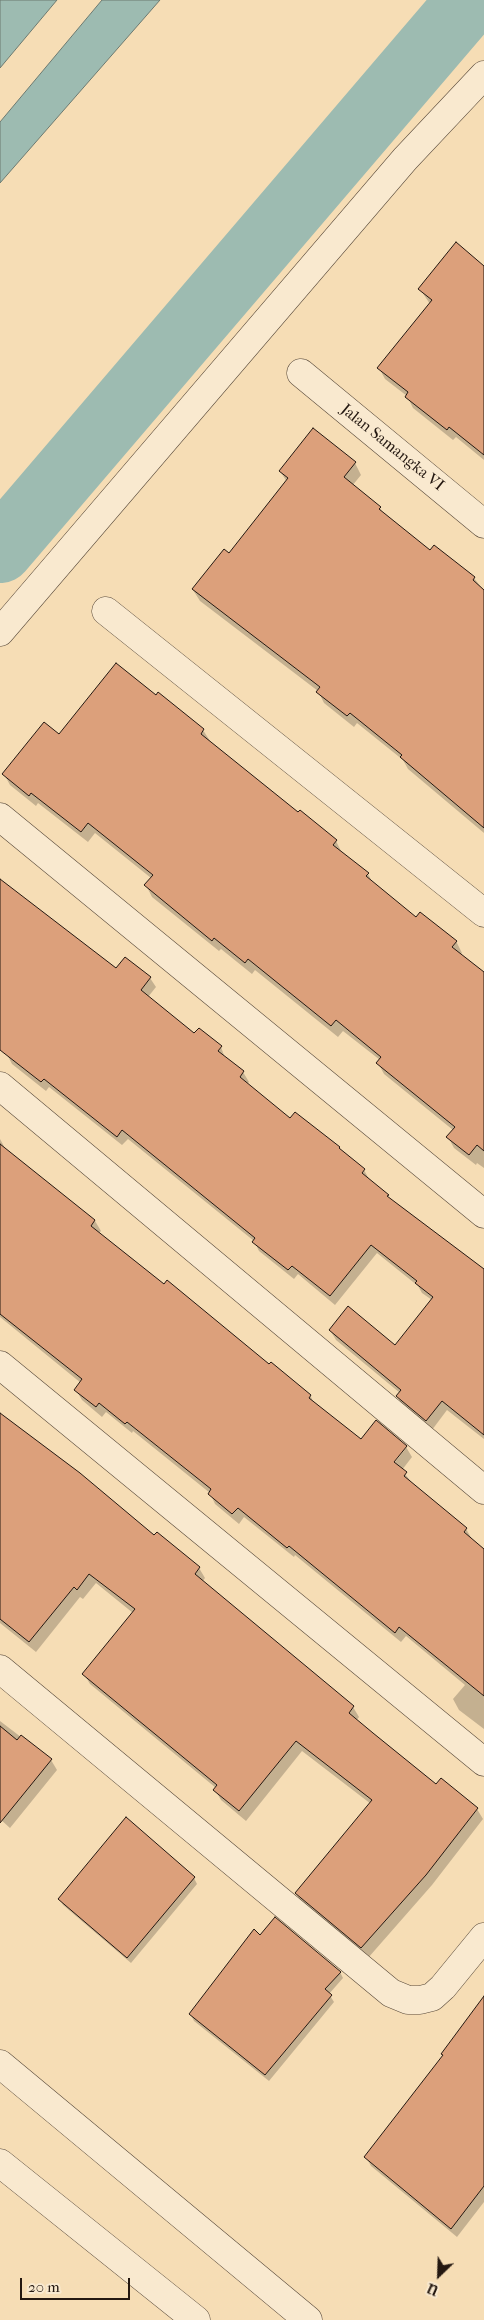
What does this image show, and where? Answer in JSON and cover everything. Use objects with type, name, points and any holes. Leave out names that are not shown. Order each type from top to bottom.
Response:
[{"type":"street","points":[[0,632],[405,160],[484,75]]},
{"type":"street","name":"Jalan Samangka VI","points":[[301,373],[484,524]]},
{"type":"street","points":[[106,611],[484,913]]},
{"type":"street","points":[[0,817],[484,1214]]},
{"type":"street","points":[[0,1086],[484,1490]]},
{"type":"street","points":[[0,1365],[484,1762]]},
{"type":"street","points":[[0,1669],[392,1993],[408,2000],[432,1997],[484,1937]]},
{"type":"street","points":[[0,2064],[308,2320]]},
{"type":"street","points":[[0,2163],[196,2320]]},
{"type":"water","points":[[0,0],[57,0],[0,68]]},
{"type":"water","points":[[102,0],[160,0],[0,183],[0,122]]},
{"type":"building","points":[[456,242],[484,266],[484,455],[449,427],[447,430],[405,397],[408,392],[377,368],[432,300],[418,289]]},
{"type":"building","points":[[313,428],[356,462],[344,477],[381,507],[379,509],[430,550],[434,545],[475,577],[473,580],[484,590],[484,828],[400,757],[402,755],[350,713],[347,716],[316,692],[320,687],[192,589],[224,549],[229,553],[288,478],[279,471]]},
{"type":"building","points":[[116,663],[156,695],[158,692],[204,729],[201,734],[298,812],[300,810],[337,840],[333,845],[369,873],[366,876],[416,917],[420,912],[457,941],[452,947],[484,972],[484,1151],[477,1145],[469,1155],[446,1137],[455,1127],[376,1063],[381,1057],[336,1020],[331,1026],[248,959],[245,963],[214,938],[212,941],[144,885],[153,875],[88,823],[81,832],[31,793],[29,796],[2,774],[44,722],[59,734]]},
{"type":"building","points":[[0,879],[116,968],[125,957],[151,977],[141,990],[194,1033],[199,1028],[222,1046],[218,1051],[244,1071],[240,1077],[290,1118],[295,1112],[340,1147],[365,1169],[362,1173],[389,1195],[387,1196],[484,1269],[484,1435],[442,1401],[426,1421],[396,1396],[401,1390],[329,1330],[348,1306],[395,1345],[433,1297],[415,1283],[417,1281],[371,1245],[330,1296],[292,1266],[288,1270],[252,1242],[255,1238],[122,1130],[117,1137],[44,1079],[41,1082],[0,1050]]},
{"type":"building","points":[[0,1144],[95,1220],[91,1226],[164,1284],[167,1280],[269,1364],[271,1362],[311,1395],[309,1398],[361,1439],[376,1420],[407,1446],[394,1462],[407,1472],[404,1476],[467,1528],[464,1532],[484,1549],[484,1696],[399,1627],[395,1633],[289,1546],[287,1548],[238,1508],[232,1514],[208,1494],[211,1489],[127,1422],[125,1424],[99,1403],[96,1407],[74,1390],[82,1379],[0,1314]]},
{"type":"building","points":[[0,1413],[80,1473],[154,1535],[157,1532],[200,1567],[195,1574],[354,1706],[349,1713],[373,1733],[436,1784],[441,1778],[478,1808],[426,1875],[361,1948],[295,1893],[372,1800],[296,1741],[239,1811],[213,1790],[217,1785],[82,1674],[135,1609],[89,1574],[77,1590],[74,1587],[29,1642],[0,1619]]},
{"type":"building","points":[[0,1726],[17,1740],[21,1735],[52,1759],[0,1823]]},
{"type":"building","points":[[126,1817],[195,1877],[127,1958],[58,1899]]},
{"type":"building","points":[[275,1917],[341,1972],[325,1989],[332,1995],[265,2075],[189,2014],[254,1929],[260,1935]]},
{"type":"building","points":[[484,1996],[484,2186],[451,2229],[364,2157],[443,2055],[441,2054]]},
{"type":"waterway","points":[[0,550],[470,0]]}]
